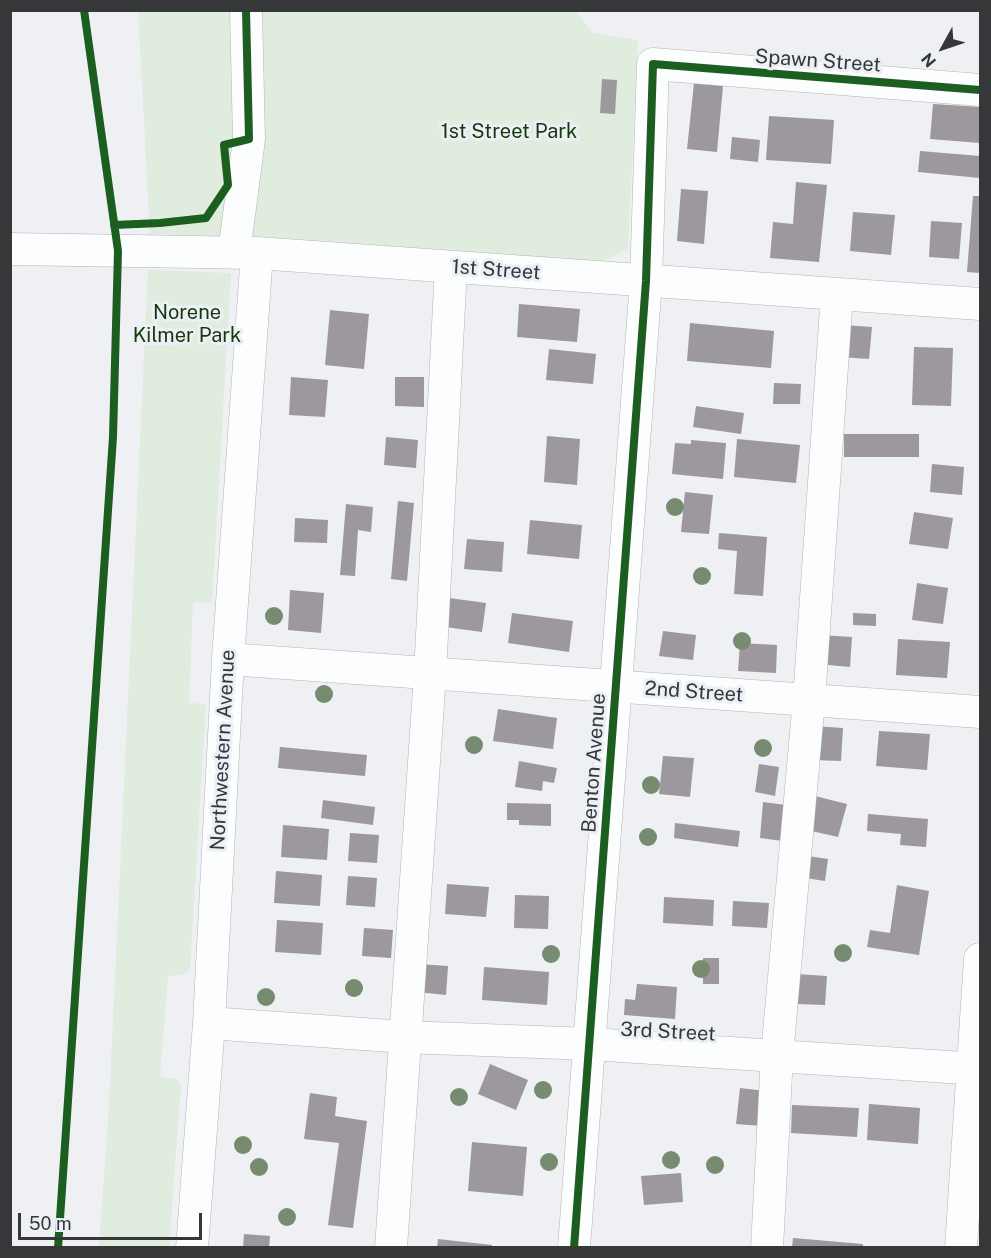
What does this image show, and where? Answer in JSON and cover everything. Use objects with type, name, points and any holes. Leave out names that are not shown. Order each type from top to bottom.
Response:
[{"type":"street","name":"Northwestern Avenue","points":[[192,1248],[209,1023],[246,253],[249,139],[246,10]]},
{"type":"street","name":"Spawn Street","points":[[653,64],[981,90]]},
{"type":"street","name":"Benton Avenue","points":[[574,1248],[646,281],[653,64]]},
{"type":"street","name":"1st Street","points":[[10,249],[246,253],[981,304]]},
{"type":"street","points":[[391,1248],[430,674],[451,267]]},
{"type":"street","points":[[767,1248],[777,1055],[809,700],[837,294]]},
{"type":"street","name":"2nd Street","points":[[228,659],[981,712]]},
{"type":"street","points":[[961,1248],[976,1068],[981,959]]},
{"type":"street","name":"3rd Street","points":[[209,1023],[405,1037],[590,1044],[976,1068]]},
{"type":"green space","name":"1st Street Park","points":[[138,11],[576,11],[593,33],[638,40],[628,249],[601,262],[287,238],[150,234]]},
{"type":"green space","name":"Norene Kilmer Park","points":[[148,270],[231,273],[212,603],[193,602],[189,703],[206,704],[190,969],[183,974],[168,976],[160,1076],[176,1079],[181,1085],[169,1247],[99,1247],[109,1106]]},
{"type":"building","points":[[602,79],[617,80],[615,114],[600,113]]},
{"type":"building","points":[[694,83],[723,86],[717,152],[687,149]]},
{"type":"building","points":[[933,104],[980,107],[980,143],[930,139]]},
{"type":"building","points":[[769,116],[834,120],[831,164],[766,160]]},
{"type":"building","points":[[732,137],[760,140],[758,162],[730,159]]},
{"type":"building","points":[[920,151],[980,156],[980,178],[918,172]]},
{"type":"building","points":[[796,182],[827,185],[819,262],[770,258],[773,222],[793,224]]},
{"type":"building","points":[[681,189],[708,191],[704,244],[677,241]]},
{"type":"building","points":[[973,196],[980,196],[980,273],[967,272]]},
{"type":"building","points":[[853,212],[895,215],[891,255],[850,251]]},
{"type":"building","points":[[931,221],[962,223],[959,259],[929,257]]},
{"type":"building","points":[[519,304],[580,309],[577,342],[517,337]]},
{"type":"building","points":[[330,310],[369,314],[364,369],[325,365]]},
{"type":"building","points":[[690,323],[774,331],[771,368],[687,361]]},
{"type":"building","points":[[843,325],[872,327],[869,359],[840,357]]},
{"type":"building","points":[[914,347],[953,348],[951,406],[912,405]]},
{"type":"building","points":[[549,349],[596,354],[593,384],[546,380]]},
{"type":"building","points":[[291,377],[328,380],[325,417],[289,415]]},
{"type":"building","points":[[395,377],[424,377],[424,407],[395,406]]},
{"type":"building","points":[[774,383],[801,384],[800,404],[773,404]]},
{"type":"building","points":[[696,406],[744,413],[741,434],[693,427]]},
{"type":"building","points":[[844,434],[919,434],[919,457],[844,457]]},
{"type":"building","points":[[547,436],[580,439],[577,485],[544,482]]},
{"type":"building","points":[[386,437],[418,440],[416,468],[384,465]]},
{"type":"building","points":[[737,439],[800,445],[796,483],[734,477]]},
{"type":"building","points":[[691,440],[726,443],[723,479],[672,474],[675,443],[691,444]]},
{"type":"building","points":[[932,464],[964,467],[962,495],[930,492]]},
{"type":"building","points":[[685,492],[713,495],[709,534],[681,532]]},
{"type":"building","points":[[398,501],[414,503],[407,581],[391,579]]},
{"type":"building","points":[[346,504],[373,507],[371,532],[358,530],[355,576],[340,575]]},
{"type":"building","points":[[914,512],[953,518],[948,549],[909,544]]},
{"type":"building","points":[[295,518],[328,520],[327,543],[294,542]]},
{"type":"building","points":[[530,520],[582,525],[579,559],[527,554]]},
{"type":"building","points":[[719,533],[767,537],[763,596],[734,594],[737,551],[718,549]]},
{"type":"building","points":[[467,539],[504,542],[502,572],[464,569]]},
{"type":"building","points":[[917,583],[948,588],[943,624],[912,620]]},
{"type":"building","points":[[290,590],[324,593],[321,633],[288,630]]},
{"type":"building","points":[[442,597],[486,603],[482,632],[438,626]]},
{"type":"building","points":[[512,613],[573,621],[569,652],[508,643]]},
{"type":"building","points":[[853,613],[876,614],[876,626],[853,625]]},
{"type":"building","points":[[663,631],[696,635],[693,660],[659,656]]},
{"type":"building","points":[[821,635],[852,637],[850,667],[818,664]]},
{"type":"building","points":[[898,639],[950,642],[947,678],[896,675]]},
{"type":"building","points":[[740,643],[777,645],[776,673],[738,671]]},
{"type":"building","points":[[498,709],[557,718],[553,749],[493,741]]},
{"type":"building","points":[[814,726],[843,728],[841,761],[812,760]]},
{"type":"building","points":[[879,731],[930,734],[927,770],[876,766]]},
{"type":"building","points":[[280,747],[367,755],[365,776],[278,768]]},
{"type":"building","points":[[663,756],[694,758],[690,797],[659,794]]},
{"type":"building","points":[[519,761],[557,768],[554,783],[543,781],[542,791],[515,787]]},
{"type":"building","points":[[759,764],[779,767],[775,796],[755,792]]},
{"type":"building","points":[[815,796],[847,804],[838,837],[807,830]]},
{"type":"building","points":[[323,800],[375,807],[373,825],[321,818]]},
{"type":"building","points":[[763,802],[786,805],[783,841],[760,838]]},
{"type":"building","points":[[507,803],[551,804],[551,826],[519,825],[519,820],[507,820]]},
{"type":"building","points":[[868,814],[928,819],[926,847],[900,845],[901,834],[867,831]]},
{"type":"building","points":[[675,823],[740,831],[738,847],[674,838]]},
{"type":"building","points":[[283,825],[329,829],[327,860],[281,857]]},
{"type":"building","points":[[350,833],[379,835],[377,863],[348,861]]},
{"type":"building","points":[[801,855],[828,859],[825,881],[799,877]]},
{"type":"building","points":[[276,871],[322,875],[320,906],[274,903]]},
{"type":"building","points":[[348,876],[377,878],[375,907],[346,905]]},
{"type":"building","points":[[447,884],[489,887],[486,917],[445,914]]},
{"type":"building","points":[[897,885],[929,891],[919,955],[867,947],[870,930],[890,933]]},
{"type":"building","points":[[515,895],[549,896],[548,929],[514,928]]},
{"type":"building","points":[[664,897],[714,900],[713,926],[663,923]]},
{"type":"building","points":[[733,901],[769,903],[767,928],[732,926]]},
{"type":"building","points":[[277,920],[323,923],[321,955],[275,952]]},
{"type":"building","points":[[364,928],[393,930],[391,958],[362,956]]},
{"type":"building","points":[[703,958],[719,958],[719,984],[703,984]]},
{"type":"building","points":[[419,964],[448,966],[446,995],[417,992]]},
{"type":"building","points":[[484,967],[549,972],[547,1005],[482,1000]]},
{"type":"building","points":[[796,974],[827,976],[825,1005],[795,1004]]},
{"type":"building","points":[[637,984],[677,987],[675,1019],[624,1015],[625,999],[635,1000]]},
{"type":"building","points":[[490,1064],[528,1080],[516,1110],[478,1094]]},
{"type":"building","points":[[740,1088],[766,1091],[762,1126],[736,1124]]},
{"type":"building","points":[[310,1093],[337,1097],[335,1116],[367,1121],[353,1228],[328,1225],[339,1143],[304,1139]]},
{"type":"building","points":[[869,1104],[920,1108],[918,1144],[867,1140]]},
{"type":"building","points":[[792,1105],[859,1108],[857,1137],[791,1133]]},
{"type":"building","points":[[472,1142],[527,1147],[523,1196],[468,1191]]},
{"type":"building","points":[[681,1173],[683,1202],[644,1205],[641,1176]]},
{"type":"building","points":[[244,1234],[270,1236],[269,1248],[243,1248]]},
{"type":"building","points":[[793,1238],[863,1244],[863,1248],[792,1248]]},
{"type":"building","points":[[438,1239],[492,1245],[492,1248],[437,1248]]},
{"type":"cycle path","points":[[58,1248],[113,437],[118,251],[84,10]]},
{"type":"cycle path","points":[[114,225],[206,218],[228,185],[224,145],[249,139],[246,10]]},
{"type":"cycle path","points":[[574,1248],[646,281],[653,64],[980,90]]}]
